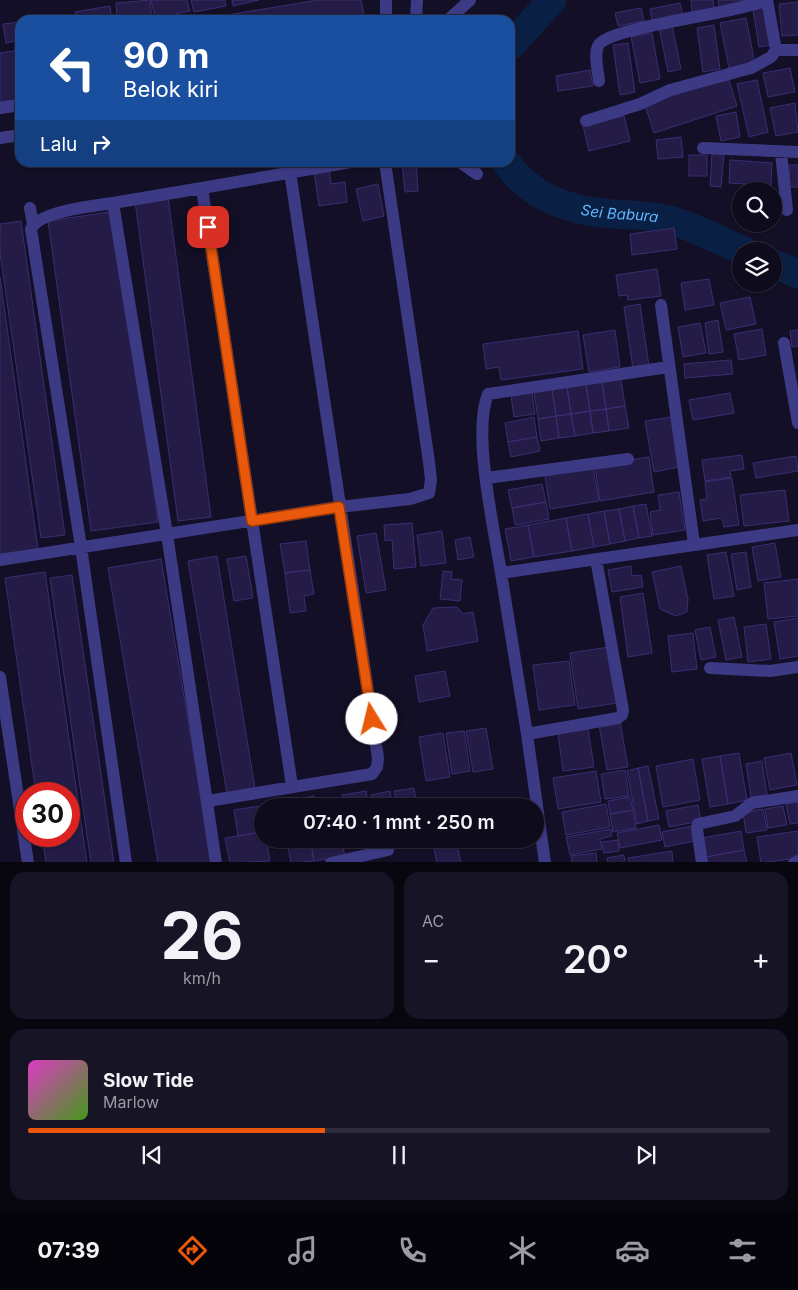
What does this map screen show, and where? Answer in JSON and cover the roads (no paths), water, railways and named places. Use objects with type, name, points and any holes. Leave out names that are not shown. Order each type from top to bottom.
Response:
[{"type":"street","points":[[386,0],[386,15]]},
{"type":"street","points":[[416,15],[417,0]]},
{"type":"street","points":[[454,15],[470,0]]},
{"type":"street","points":[[599,81],[597,48],[602,40],[641,27],[706,16],[761,1],[776,50]]},
{"type":"street","points":[[776,50],[798,50]]},
{"type":"street","points":[[586,122],[640,104],[670,90],[751,68],[771,57],[776,50]]},
{"type":"street","points":[[0,108],[15,106]]},
{"type":"street","points":[[0,138],[15,136]]},
{"type":"street","points":[[703,148],[798,152]]},
{"type":"street","points":[[781,152],[787,210]]},
{"type":"street","points":[[33,224],[49,215],[320,167]]},
{"type":"street","points":[[0,560],[339,507],[421,497],[429,493],[431,480],[385,167]]},
{"type":"street","points":[[467,167],[477,174]]},
{"type":"street","points":[[208,801],[372,774],[377,768],[378,758],[290,172]]},
{"type":"street","points":[[202,188],[292,786]]},
{"type":"street","points":[[113,203],[167,534],[216,862]]},
{"type":"street","points":[[30,208],[33,224],[32,236],[81,547],[126,862]]},
{"type":"street","points":[[661,305],[668,368],[694,544]]},
{"type":"street","points":[[784,343],[798,423]]},
{"type":"street","points":[[545,862],[487,478],[481,433],[483,406],[488,394],[668,368]]},
{"type":"street","points":[[487,478],[628,459]]},
{"type":"street","points":[[501,572],[798,530]]},
{"type":"street","points":[[527,734],[618,718],[622,715],[623,710],[596,559]]},
{"type":"street","points":[[710,668],[770,671],[798,666]]},
{"type":"street","points":[[0,677],[28,862]]},
{"type":"street","points":[[702,862],[697,829],[698,824],[735,816],[752,804],[798,796]]},
{"type":"street","points":[[331,862],[388,850]]},
{"type":"street","points":[[794,862],[798,861]]},
{"type":"waterway","name":"Sei Babura","points":[[515,41],[552,0]]},
{"type":"waterway","name":"Sei Babura","points":[[510,167],[527,185],[539,193],[567,206],[582,210],[670,220],[732,246]]},
{"type":"waterway","name":"Sei Babura","points":[[782,267],[798,274]]}]
